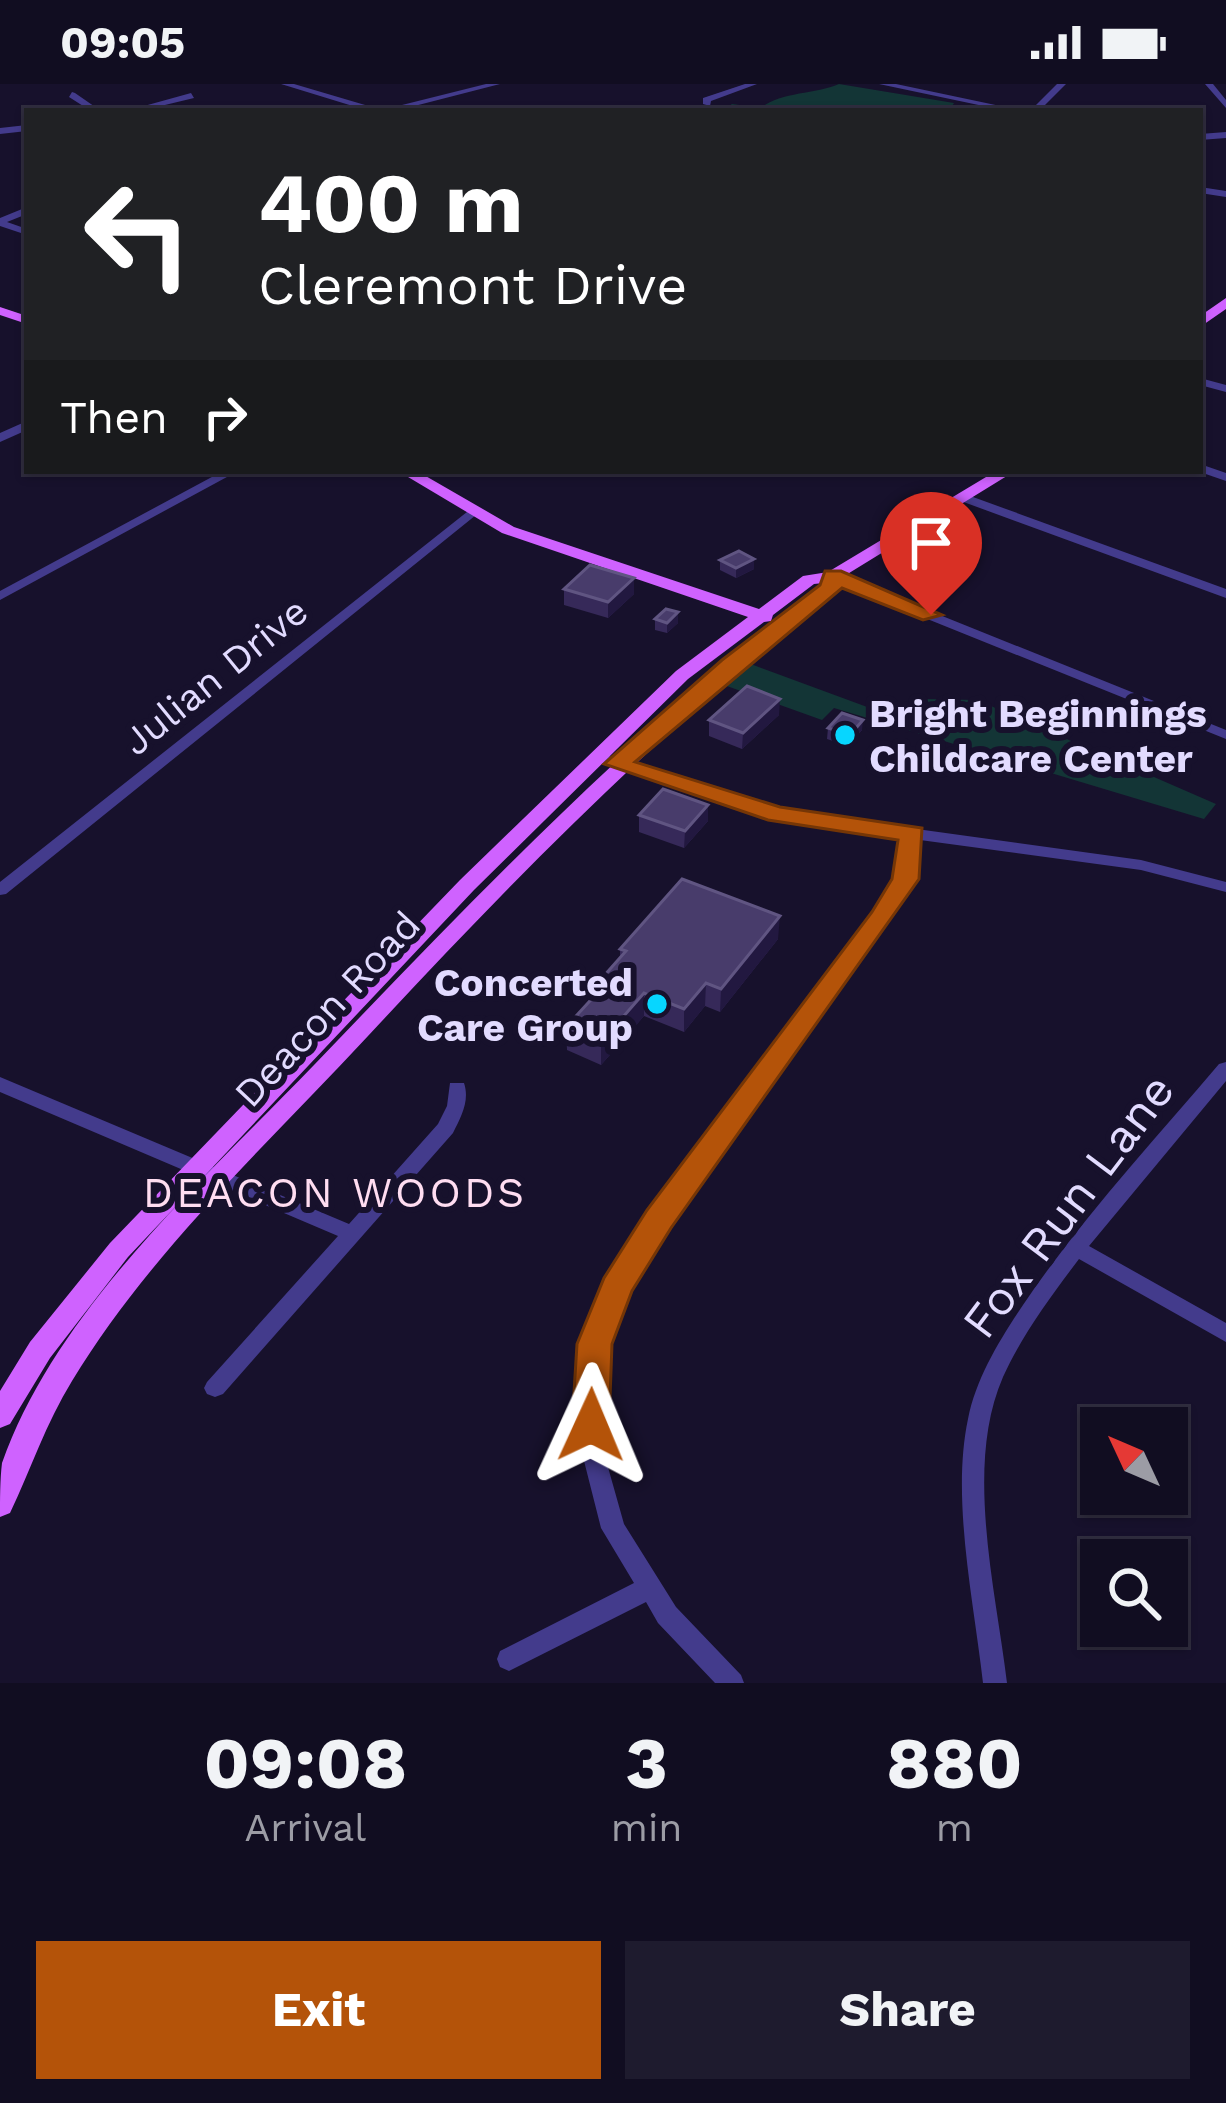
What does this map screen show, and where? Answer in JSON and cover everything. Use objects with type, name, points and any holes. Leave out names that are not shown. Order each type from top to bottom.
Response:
[{"type":"main road","points":[[1205,319],[1226,302]]},
{"type":"main road","points":[[411,474],[472,512],[542,543],[770,619]]},
{"type":"main road","name":"Deacon Road","points":[[0,1416],[86,1289],[210,1172],[607,761],[682,675],[770,619],[831,588],[833,576],[1002,474]]},
{"type":"main road","name":"Deacon Road","points":[[0,1504],[40,1408],[81,1336],[210,1172]]},
{"type":"street","points":[[285,84],[371,108]]},
{"type":"street","points":[[395,108],[496,84]]},
{"type":"street","points":[[706,104],[706,100],[753,84]]},
{"type":"street","points":[[883,84],[1005,108]]},
{"type":"street","points":[[1037,108],[1062,84]]},
{"type":"street","points":[[1209,84],[1223,99]]},
{"type":"street","points":[[72,95],[92,108]]},
{"type":"street","points":[[142,108],[190,96]]},
{"type":"street","points":[[1,131],[2,152]]},
{"type":"street","points":[[1205,319],[1226,320]]},
{"type":"street","points":[[0,596],[226,474]]},
{"type":"street","points":[[962,497],[1226,594]]},
{"type":"street","name":"Julian Drive","points":[[0,890],[472,512]]},
{"type":"street","points":[[833,576],[1226,735]]},
{"type":"street","points":[[607,761],[777,815],[1141,865],[1226,887]]},
{"type":"street","points":[[732,1683],[689,1644],[647,1588],[605,1507],[593,1453],[590,1374],[604,1314],[659,1219],[900,891],[913,834]]},
{"type":"street","name":"Fox Run Lane","points":[[995,1683],[976,1483],[979,1418],[1008,1343],[1078,1249],[1225,1073]]},
{"type":"street","points":[[0,1084],[352,1234]]},
{"type":"street","points":[[215,1388],[446,1128],[456,1106],[457,1088]]},
{"type":"street","points":[[1078,1249],[1226,1333]]},
{"type":"street","points":[[509,1659],[647,1588]]},
{"type":"green space","points":[[839,84],[954,103],[951,108],[761,108],[778,99]]},
{"type":"green space","points":[[748,663],[897,718],[930,720],[912,705],[926,699],[977,700],[1216,804],[1204,819],[834,708],[822,720],[724,685]]},
{"type":"building","points":[[739,551],[754,559],[736,568],[720,560]]},
{"type":"building","points":[[590,565],[634,578],[608,602],[564,589]]},
{"type":"building","points":[[666,609],[678,612],[667,623],[655,619]]},
{"type":"building","points":[[747,686],[780,699],[743,733],[709,720]]},
{"type":"building","points":[[842,713],[863,720],[850,735],[828,728]]},
{"type":"building","points":[[663,789],[708,805],[685,831],[639,815]]},
{"type":"building","points":[[682,879],[780,916],[721,989],[706,983],[684,1009],[644,993],[601,1042],[566,1027],[610,979],[603,977],[626,951],[620,949]]},
{"type":"place","name":"Bright Beginnings Childcare Center","points":[[845,735]]},
{"type":"place","name":"Concerted Care Group","points":[[657,1004]]},
{"type":"district","name":"DEACON WOODS","points":[[335,1192]]},
{"type":"route","points":[[591,1425],[595,1344],[616,1287],[659,1219],[900,891],[910,865],[913,834],[777,815],[617,764],[730,665],[831,588],[833,576],[931,615]]}]
